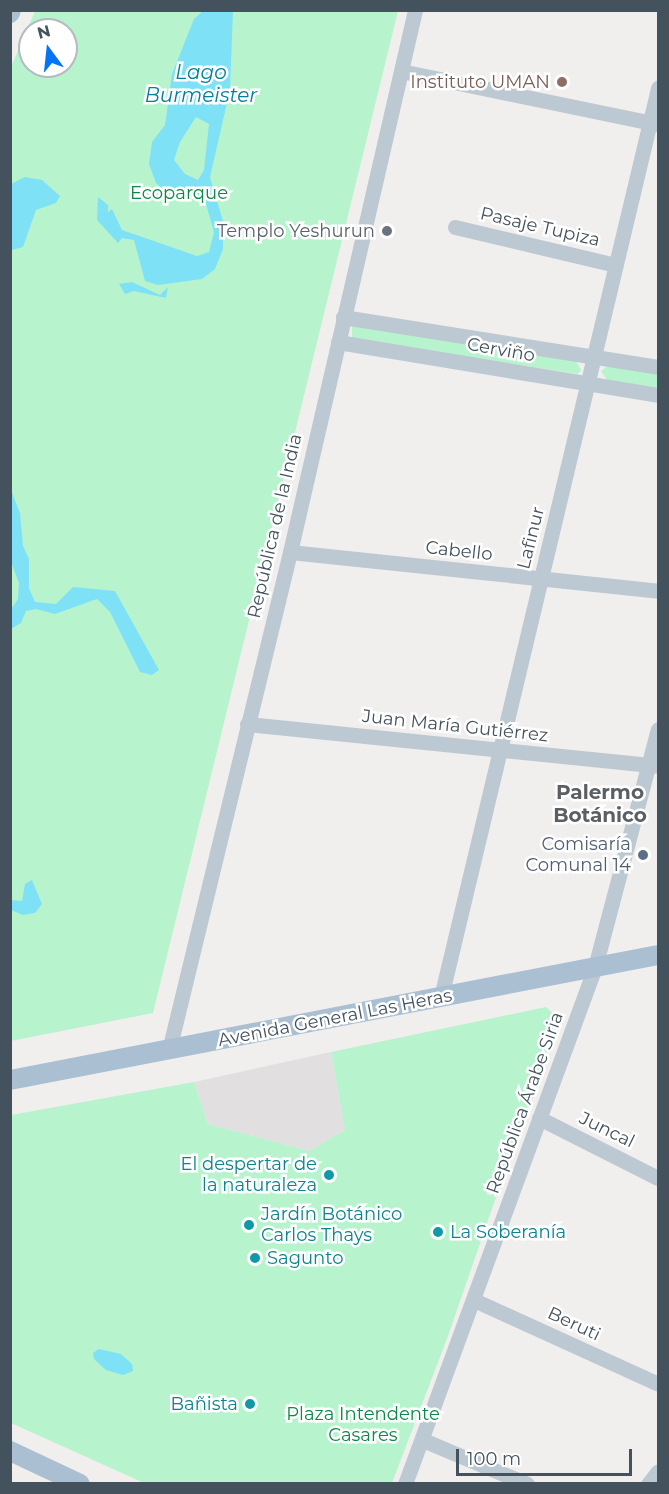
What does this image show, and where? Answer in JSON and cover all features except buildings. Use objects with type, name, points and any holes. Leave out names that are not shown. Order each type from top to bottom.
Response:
[{"type":"main road","name":"Avenida General Las Heras","points":[[10,1080],[658,955]]},
{"type":"main road","points":[[10,1451],[70,1482]]},
{"type":"street","name":"República de la India","points":[[169,1050],[290,552],[415,10]]},
{"type":"street","points":[[401,71],[654,123]]},
{"type":"street","name":"Lafinur","points":[[441,997],[616,265],[654,123],[658,88]]},
{"type":"street","name":"Pasaje Tupiza","points":[[455,227],[616,265]]},
{"type":"street","name":"Cerviño","points":[[343,316],[658,367]]},
{"type":"street","points":[[380,349],[377,330],[384,323]]},
{"type":"street","name":"Cerviño","points":[[338,342],[658,395]]},
{"type":"street","name":"Cabello","points":[[290,552],[658,591]]},
{"type":"street","name":"Juan María Gutiérrez","points":[[247,724],[654,766]]},
{"type":"street","name":"República Árabe Siria","points":[[405,1484],[595,967],[654,766],[658,729]]},
{"type":"street","name":"Juncal","points":[[539,1118],[658,1178]]},
{"type":"street","name":"Beruti","points":[[474,1300],[658,1384]]},
{"type":"street","points":[[423,1440],[527,1484]]},
{"type":"street","points":[[648,1484],[658,1471]]},
{"type":"shaded area","points":[[331,1052],[345,1130],[309,1151],[208,1124],[194,1082]]},
{"type":"green space","name":"Ecoparque","points":[[35,11],[398,11],[153,1013],[11,1041],[11,67],[18,51],[18,78],[78,78],[78,18],[32,18]]},
{"type":"green space","points":[[352,323],[575,359],[581,370],[578,374],[352,339]]},
{"type":"green space","points":[[609,365],[658,371],[658,388],[607,380],[601,371]]},
{"type":"green space","name":"Jardín Botánico Carlos Thays","points":[[546,1007],[558,1018],[448,1336],[392,1483],[144,1483],[11,1423],[11,1115],[194,1082],[208,1124],[309,1151],[345,1130],[331,1052]]},
{"type":"water","name":"Lago Burmeister","points":[[203,11],[233,11],[230,90],[210,177],[223,221],[223,249],[215,269],[202,279],[158,285],[145,281],[134,240],[122,238],[118,243],[97,220],[98,197],[108,205],[108,212],[112,209],[122,230],[197,256],[209,252],[214,232],[206,204],[199,196],[165,191],[156,183],[149,164],[152,142],[165,125],[172,74],[194,19]],"holes":[[[196,117],[209,124],[204,170],[198,180],[185,174],[174,160],[180,142]]]},
{"type":"water","points":[[25,177],[42,180],[60,196],[56,203],[36,210],[23,247],[12,250],[11,184]]},
{"type":"water","points":[[132,282],[160,295],[168,287],[166,298],[134,291],[125,294],[119,284]]},
{"type":"water","points":[[11,490],[20,513],[23,546],[29,559],[29,588],[35,602],[56,604],[73,587],[115,591],[159,670],[152,675],[140,672],[110,612],[97,599],[55,614],[36,609],[26,611],[21,623],[11,629],[11,609],[18,599],[19,583],[11,562]]},
{"type":"water","points":[[32,880],[42,904],[35,913],[23,915],[11,910],[11,900],[22,901],[25,884]]},
{"type":"water","points":[[99,1349],[121,1354],[132,1364],[133,1371],[123,1375],[106,1370],[94,1359],[93,1353]]},
{"type":"place","name":"Instituto UMAN","points":[[562,82]]},
{"type":"place","name":"Templo Yeshurun","points":[[387,231]]},
{"type":"place","name":"Comisaría Comunal 14","points":[[643,855]]},
{"type":"place","name":"El despertar de la naturaleza","points":[[329,1175]]},
{"type":"place","name":"Jardín Botánico Carlos Thays","points":[[249,1225]]},
{"type":"place","name":"La Soberanía","points":[[438,1232]]},
{"type":"place","name":"Sagunto","points":[[255,1258]]},
{"type":"place","name":"Bañista","points":[[250,1404]]},
{"type":"district","name":"Palermo Botánico","points":[[600,804]]},
{"type":"park label","name":"Plaza Intendente Casares","points":[[363,1425]]}]
